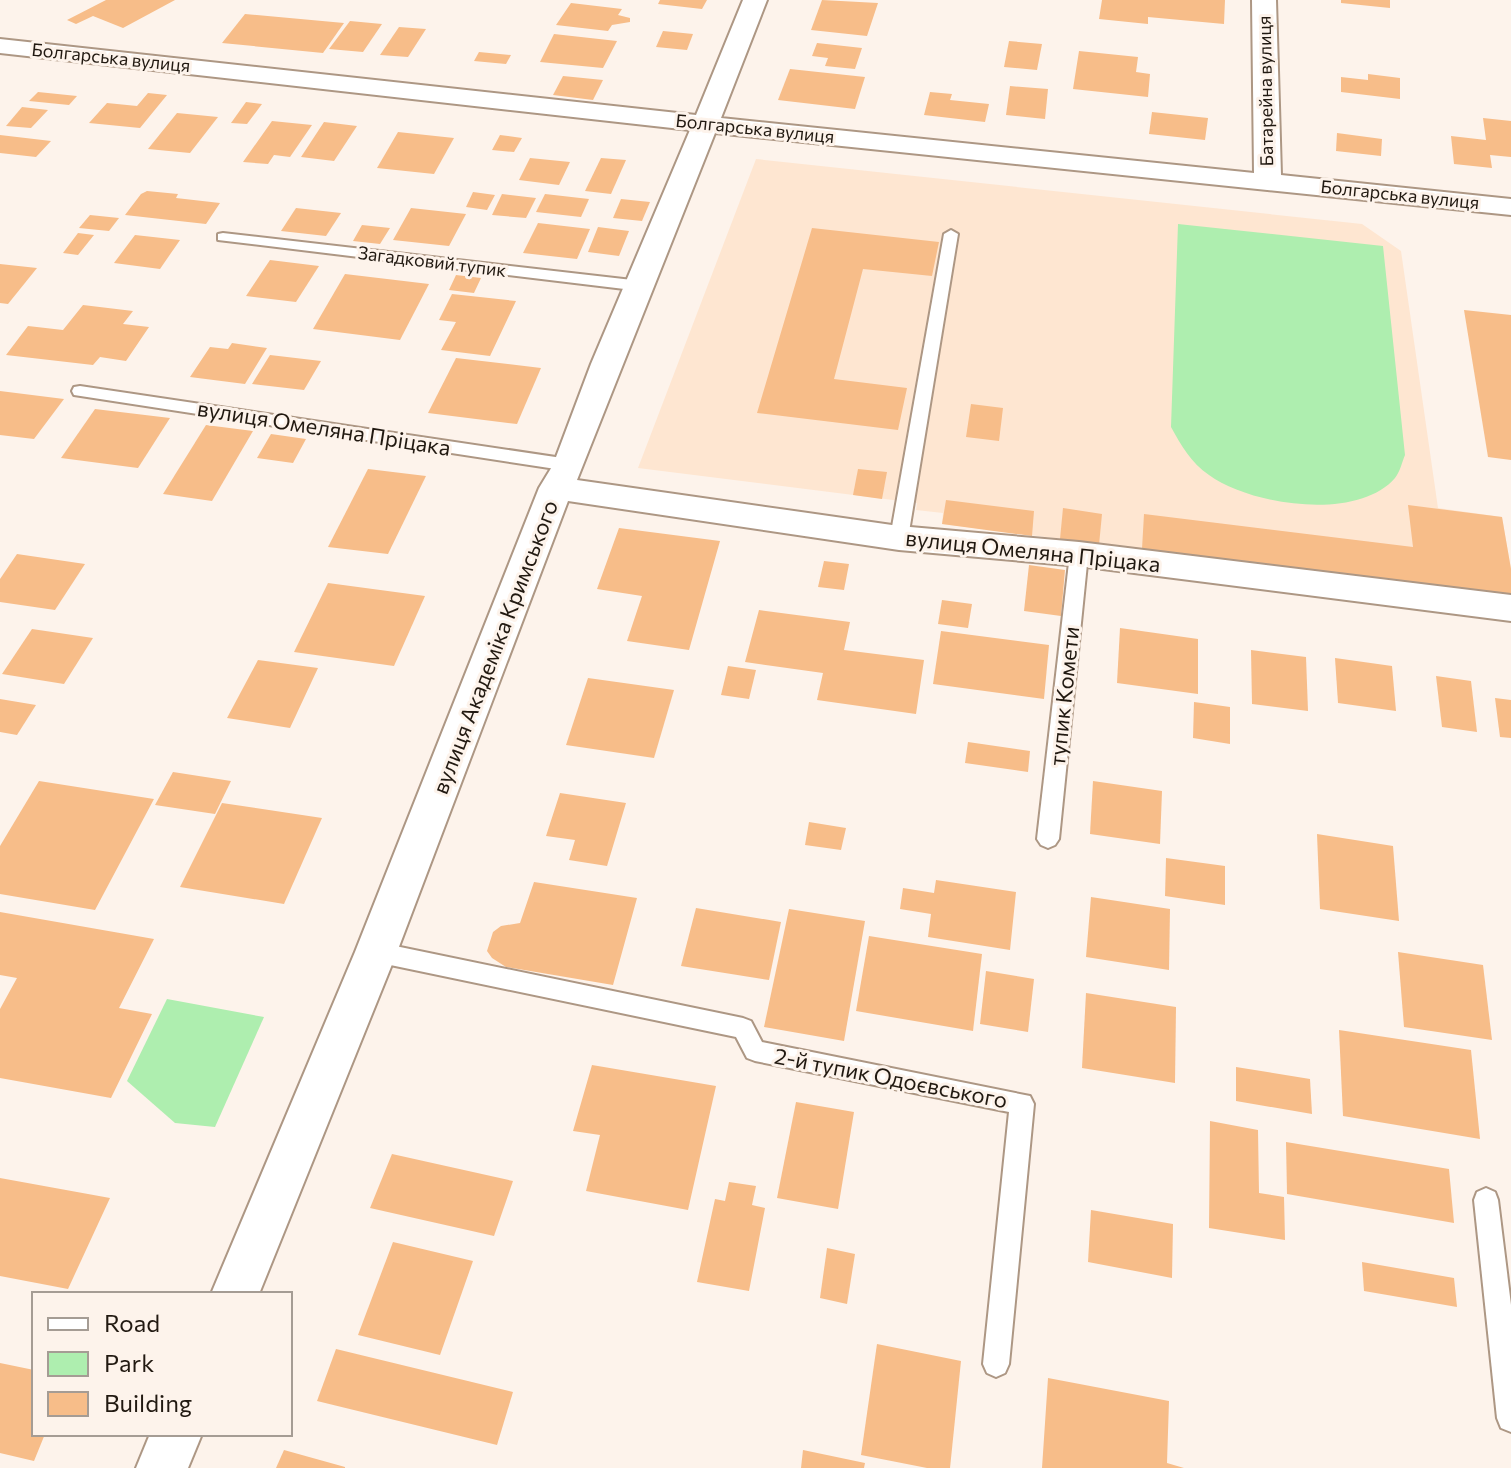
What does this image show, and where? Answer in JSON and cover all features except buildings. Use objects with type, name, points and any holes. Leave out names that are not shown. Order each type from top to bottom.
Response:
[{"type":"street","name":"вулиця Академіка Кримського","points":[[236,1292],[376,952],[606,364],[641,286],[755,0]]},
{"type":"street","name":"Батарейна вулиця","points":[[1264,0],[1268,181]]},
{"type":"street","name":"Болгарська вулиця","points":[[0,46],[706,124],[1511,207]]},
{"type":"street","name":"вулиця Омеляна Пріцака","points":[[562,477],[899,538],[1079,554],[1511,608]]},
{"type":"street","points":[[162,1468],[175,1436]]},
{"type":"lane","points":[[899,538],[951,234]]},
{"type":"lane","name":"Загадковий тупик","points":[[223,237],[641,286]]},
{"type":"lane","name":"вулиця Омеляна Пріцака","points":[[80,391],[562,477]]},
{"type":"lane","name":"тупик Комети","points":[[1048,839],[1079,554]]},
{"type":"lane","name":"2-й тупик Одоєвського","points":[[376,952],[743,1028],[755,1051],[1022,1104],[996,1364]]},
{"type":"lane","points":[[1486,1200],[1511,1418]]},
{"type":"shaded area","points":[[756,159],[1362,224],[1401,251],[1438,508],[1502,517],[1511,569],[1511,596],[942,524],[943,513],[916,510],[917,503],[638,468]]},
{"type":"green space","points":[[1178,224],[1383,246],[1405,455],[1395,478],[1378,492],[1356,500],[1330,504],[1276,501],[1227,486],[1203,470],[1183,447],[1171,427]]},
{"type":"green space","points":[[167,999],[264,1017],[215,1127],[175,1123],[127,1081]]}]
